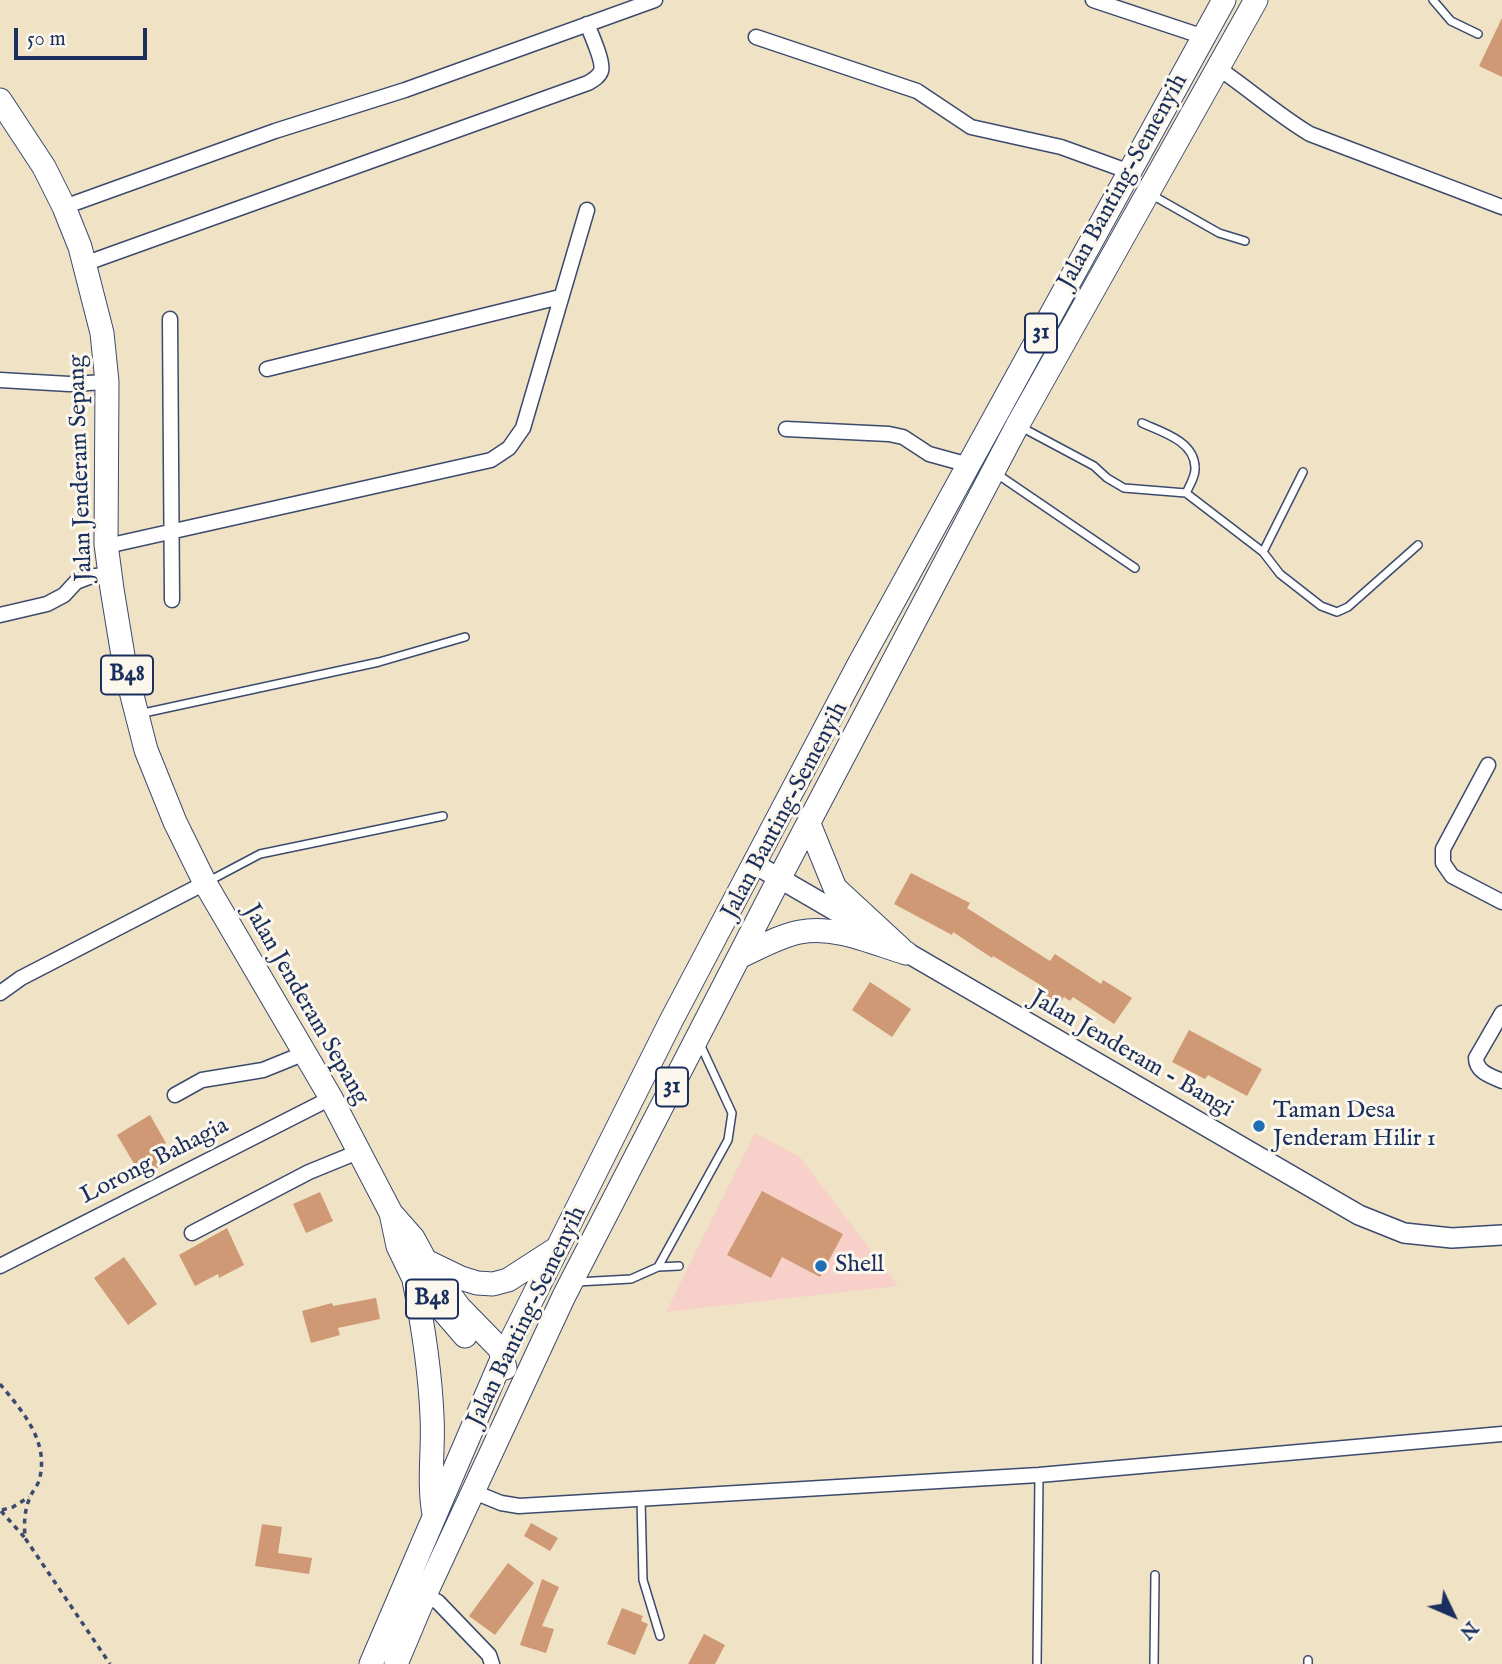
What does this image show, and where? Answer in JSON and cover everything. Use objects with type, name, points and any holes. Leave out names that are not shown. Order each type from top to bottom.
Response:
[{"type":"main road","name":"Jalan Banting-Semenyih","points":[[371,1664],[502,1359],[753,863],[1224,0]]},
{"type":"main road","name":"Jalan Banting-Semenyih","points":[[396,1664],[425,1595],[568,1289],[779,879],[1017,426],[1256,0]]},
{"type":"main road","name":"Jalan Jenderam Sepang","points":[[0,100],[44,167],[64,207],[80,247],[102,333],[107,382],[107,546],[125,668],[146,750],[174,822],[205,883],[331,1098],[391,1213],[413,1238],[419,1268]]},
{"type":"main road","points":[[809,824],[835,888],[906,953]]},
{"type":"main road","name":"Jalan Jenderam - Bangi","points":[[753,863],[1359,1215],[1404,1233],[1452,1238],[1502,1235]]},
{"type":"main road","points":[[739,957],[800,932],[822,930],[849,935],[906,953]]},
{"type":"main road","points":[[434,1517],[430,1495],[432,1405],[419,1268],[477,1283],[493,1283],[508,1280],[556,1249]]},
{"type":"main road","name":"B48","points":[[419,1268],[500,1349],[502,1359]]},
{"type":"main road","points":[[511,1413],[512,1388],[502,1359],[520,1354],[528,1347],[568,1289]]},
{"type":"street","points":[[64,207],[275,131],[405,90],[655,0]]},
{"type":"street","points":[[1093,0],[1204,37]]},
{"type":"street","points":[[84,264],[588,83],[597,78],[601,64],[587,24]]},
{"type":"street","points":[[756,37],[917,90],[971,127],[1061,147],[1130,172]]},
{"type":"street","points":[[1218,68],[1277,110],[1289,122],[1310,134],[1502,207]]},
{"type":"street","points":[[107,546],[491,460],[509,448],[523,428],[587,210]]},
{"type":"street","points":[[267,369],[560,297]]},
{"type":"street","points":[[170,318],[172,600]]},
{"type":"street","points":[[0,380],[69,384],[107,382]]},
{"type":"street","points":[[786,429],[903,436],[929,454],[969,465]]},
{"type":"street","points":[[0,615],[47,604],[64,595],[76,582],[110,574]]},
{"type":"street","points":[[1488,765],[1443,849],[1443,863],[1452,876],[1502,902]]},
{"type":"street","points":[[0,993],[21,978],[205,883]]},
{"type":"street","points":[[1502,1013],[1476,1058],[1476,1065],[1480,1070],[1502,1082]]},
{"type":"street","points":[[175,1095],[202,1080],[263,1070],[305,1053]]},
{"type":"street","name":"Lorong Bahagia","points":[[0,1266],[331,1098]]},
{"type":"street","points":[[192,1233],[309,1172],[358,1152]]},
{"type":"street","points":[[474,1492],[501,1503],[519,1506],[1039,1475],[1502,1434]]},
{"type":"street","points":[[425,1595],[438,1602],[462,1626],[489,1655],[492,1664]]},
{"type":"lane","points":[[1433,0],[1451,21],[1478,34]]},
{"type":"lane","points":[[1148,193],[1219,233],[1245,241]]},
{"type":"lane","points":[[1142,423],[1181,442],[1192,454],[1196,469],[1186,493]]},
{"type":"lane","points":[[1017,426],[1094,466],[1124,488],[1186,493],[1264,552],[1280,574],[1321,606],[1336,612],[1348,607],[1418,545]]},
{"type":"lane","points":[[993,471],[1135,568]]},
{"type":"lane","points":[[1264,552],[1303,472]]},
{"type":"lane","points":[[137,714],[379,662],[465,637]]},
{"type":"lane","points":[[205,883],[260,854],[443,816]]},
{"type":"lane","points":[[658,1266],[728,1140],[732,1113],[697,1038]]},
{"type":"lane","points":[[568,1289],[631,1279],[658,1266],[679,1266]]},
{"type":"lane","points":[[1037,1664],[1039,1475]]},
{"type":"lane","points":[[641,1498],[643,1580],[660,1636]]},
{"type":"lane","points":[[1154,1664],[1155,1575]]},
{"type":"path","points":[[0,1384],[37,1435],[41,1465],[38,1483],[23,1517],[25,1538]]},
{"type":"path","points":[[31,1496],[0,1511],[25,1538],[110,1664]]},
{"type":"shaded area","points":[[755,1133],[800,1157],[898,1286],[666,1312]]},
{"type":"building","points":[[1502,18],[1502,77],[1479,66]]},
{"type":"building","points":[[911,873],[970,903],[967,908],[1050,961],[1055,954],[1101,984],[1103,980],[1132,998],[1114,1024],[1073,997],[1070,1001],[1064,997],[1059,1004],[1039,991],[1042,986],[993,956],[992,958],[953,932],[952,935],[894,904]]},
{"type":"building","points":[[870,982],[911,1009],[892,1037],[852,1010]]},
{"type":"building","points":[[1189,1030],[1262,1069],[1247,1096],[1208,1075],[1205,1079],[1172,1062]]},
{"type":"building","points":[[150,1115],[166,1143],[159,1147],[168,1162],[142,1177],[117,1135]]},
{"type":"building","points":[[762,1191],[843,1234],[820,1277],[782,1257],[771,1278],[727,1255]]},
{"type":"building","points":[[320,1192],[333,1221],[306,1233],[293,1204]]},
{"type":"building","points":[[227,1228],[244,1265],[219,1278],[218,1274],[195,1286],[179,1255]]},
{"type":"building","points":[[124,1257],[157,1304],[128,1325],[94,1278]]},
{"type":"building","points":[[376,1298],[380,1319],[338,1328],[340,1335],[311,1343],[302,1311],[332,1303],[333,1306]]},
{"type":"building","points":[[531,1523],[558,1538],[550,1551],[524,1536]]},
{"type":"building","points":[[262,1524],[282,1527],[278,1553],[312,1558],[309,1574],[255,1566]]},
{"type":"building","points":[[508,1563],[534,1583],[495,1635],[469,1616]]},
{"type":"building","points":[[542,1579],[559,1587],[542,1626],[554,1629],[546,1653],[520,1645]]},
{"type":"building","points":[[622,1608],[643,1616],[641,1621],[648,1624],[635,1655],[607,1644]]},
{"type":"building","points":[[704,1634],[725,1645],[715,1664],[688,1664]]},
{"type":"place","name":"Taman Desa Jenderam Hilir 1","points":[[1259,1126]]},
{"type":"place","name":"Shell","points":[[821,1266]]}]
